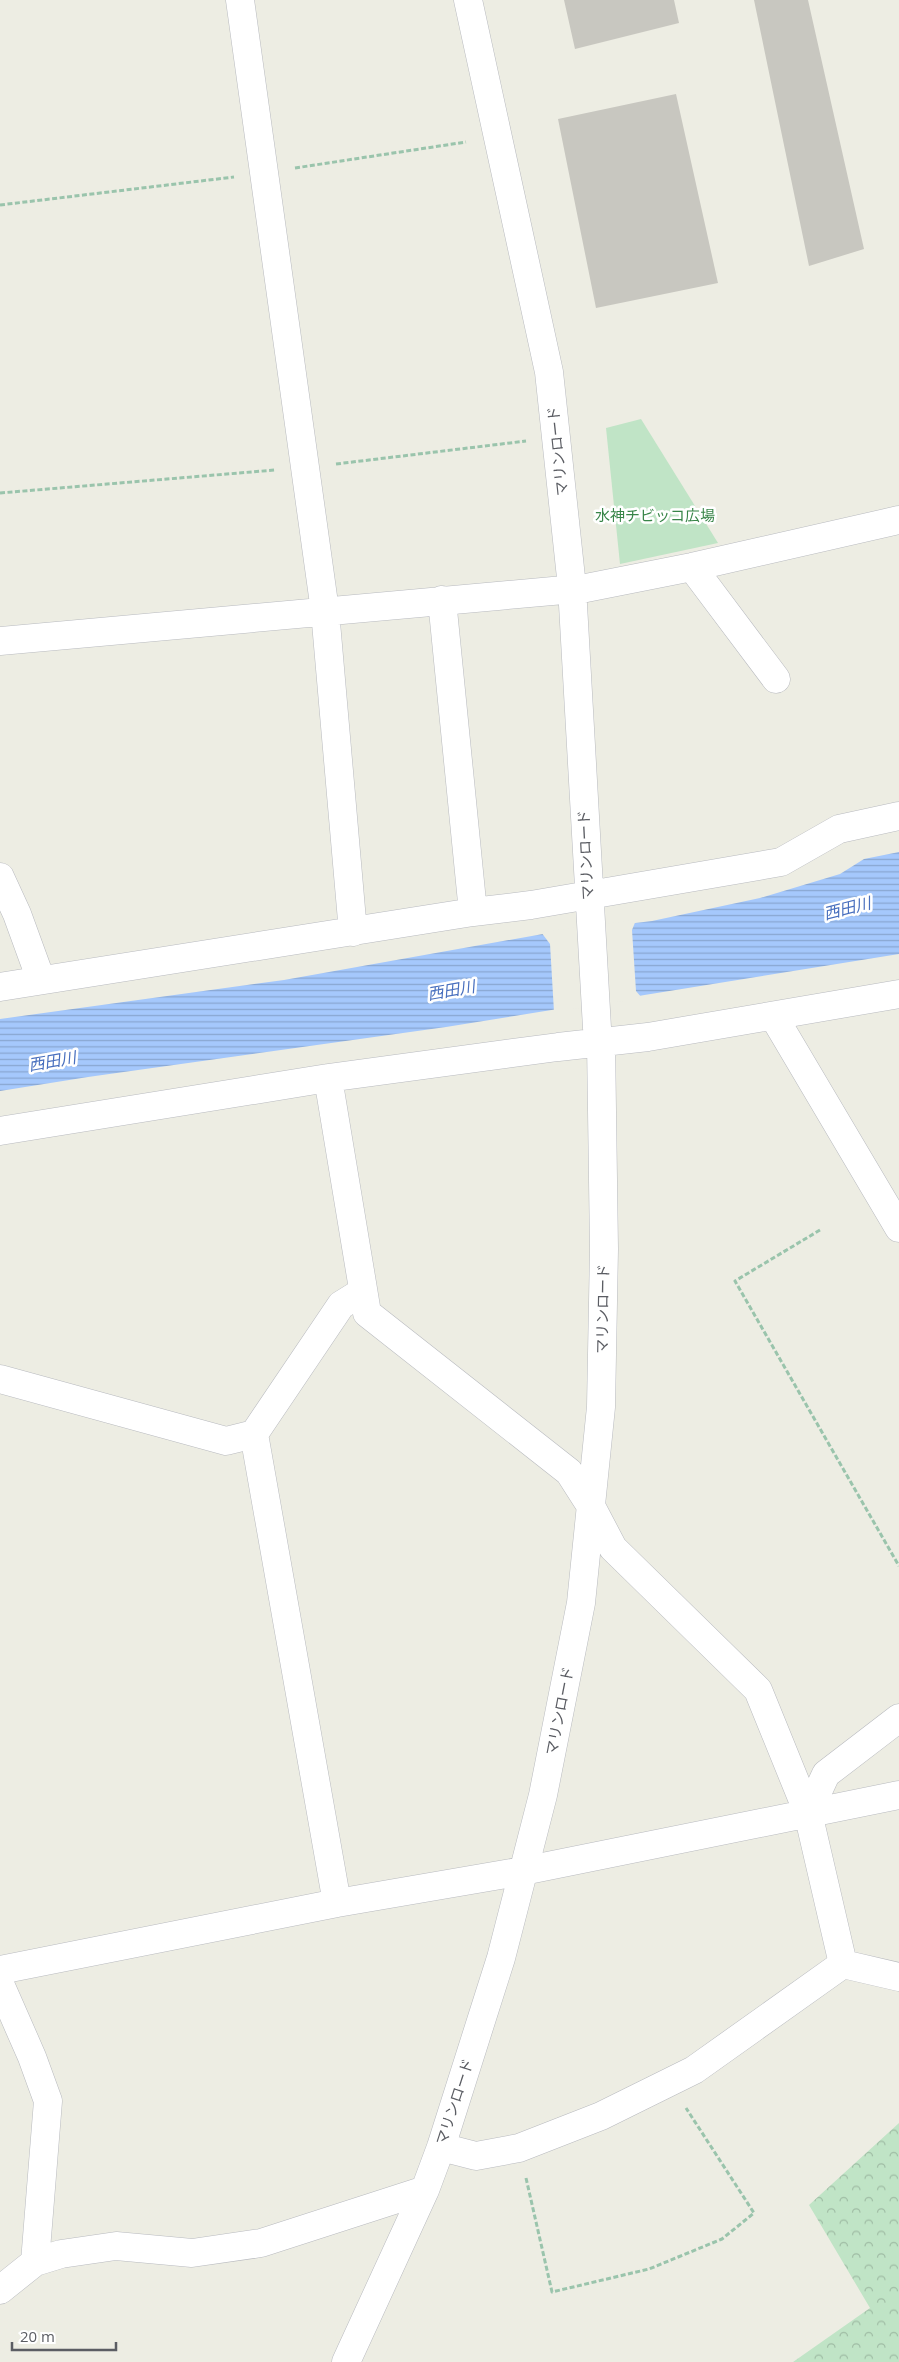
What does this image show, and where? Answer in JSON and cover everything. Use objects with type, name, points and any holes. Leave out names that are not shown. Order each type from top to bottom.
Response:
[{"type":"street","points":[[240,0],[325,611],[353,932]]},
{"type":"street","name":"マリンロード","points":[[346,2362],[425,2190],[441,2147],[501,1958],[543,1795],[579,1612],[592,1508],[601,1407],[604,1249],[599,1035],[589,902],[572,588],[549,372],[468,0]]},
{"type":"street","points":[[0,641],[586,588],[692,567],[899,520]]},
{"type":"street","points":[[692,567],[776,679]]},
{"type":"street","points":[[442,600],[473,912]]},
{"type":"street","points":[[0,987],[473,912],[589,902],[781,862],[838,829],[899,816]]},
{"type":"street","points":[[0,877],[17,914],[40,980]]},
{"type":"street","points":[[0,1131],[599,1035],[648,1037],[774,1017],[899,994]]},
{"type":"street","points":[[774,1017],[899,1228]]},
{"type":"street","points":[[328,1078],[366,1313],[569,1472],[592,1508],[613,1548],[758,1690],[808,1813],[843,1964]]},
{"type":"street","points":[[0,1379],[226,1441],[254,1434],[341,1305],[362,1292]]},
{"type":"street","points":[[254,1434],[337,1903]]},
{"type":"street","points":[[808,1813],[826,1774],[899,1718]]},
{"type":"street","points":[[0,1970],[337,1903],[523,1872],[899,1794]]},
{"type":"street","points":[[441,2147],[476,2156],[519,2148],[601,2116],[694,2070],[843,1964],[899,1977]]},
{"type":"street","points":[[0,1984],[32,2057],[48,2101],[35,2262]]},
{"type":"street","points":[[0,2290],[35,2262],[61,2254],[116,2246],[192,2254],[261,2243],[425,2190]]},
{"type":"path","points":[[820,1230],[735,1281],[899,1566]]},
{"type":"path","points":[[519,2148],[552,2292],[649,2269],[722,2239],[754,2213],[669,2082]]},
{"type":"green space","name":"水神チビッコ広場","points":[[641,419],[718,543],[620,564],[606,428]]},
{"type":"green space","points":[[899,2123],[899,2362],[793,2362],[870,2308],[809,2205]]},
{"type":"water","name":"西田川","points":[[899,852],[899,954],[446,1027],[0,1091],[0,1019],[284,980],[543,934],[652,921],[760,898],[840,874],[864,859]]},
{"type":"pier","points":[[636,920],[632,930],[636,991],[642,998],[554,1012],[550,944],[541,932]]},
{"type":"building","points":[[564,0],[674,0],[679,23],[575,49]]},
{"type":"building","points":[[754,0],[808,0],[864,249],[809,266]]},
{"type":"building","points":[[676,94],[718,283],[596,308],[558,119]]}]
